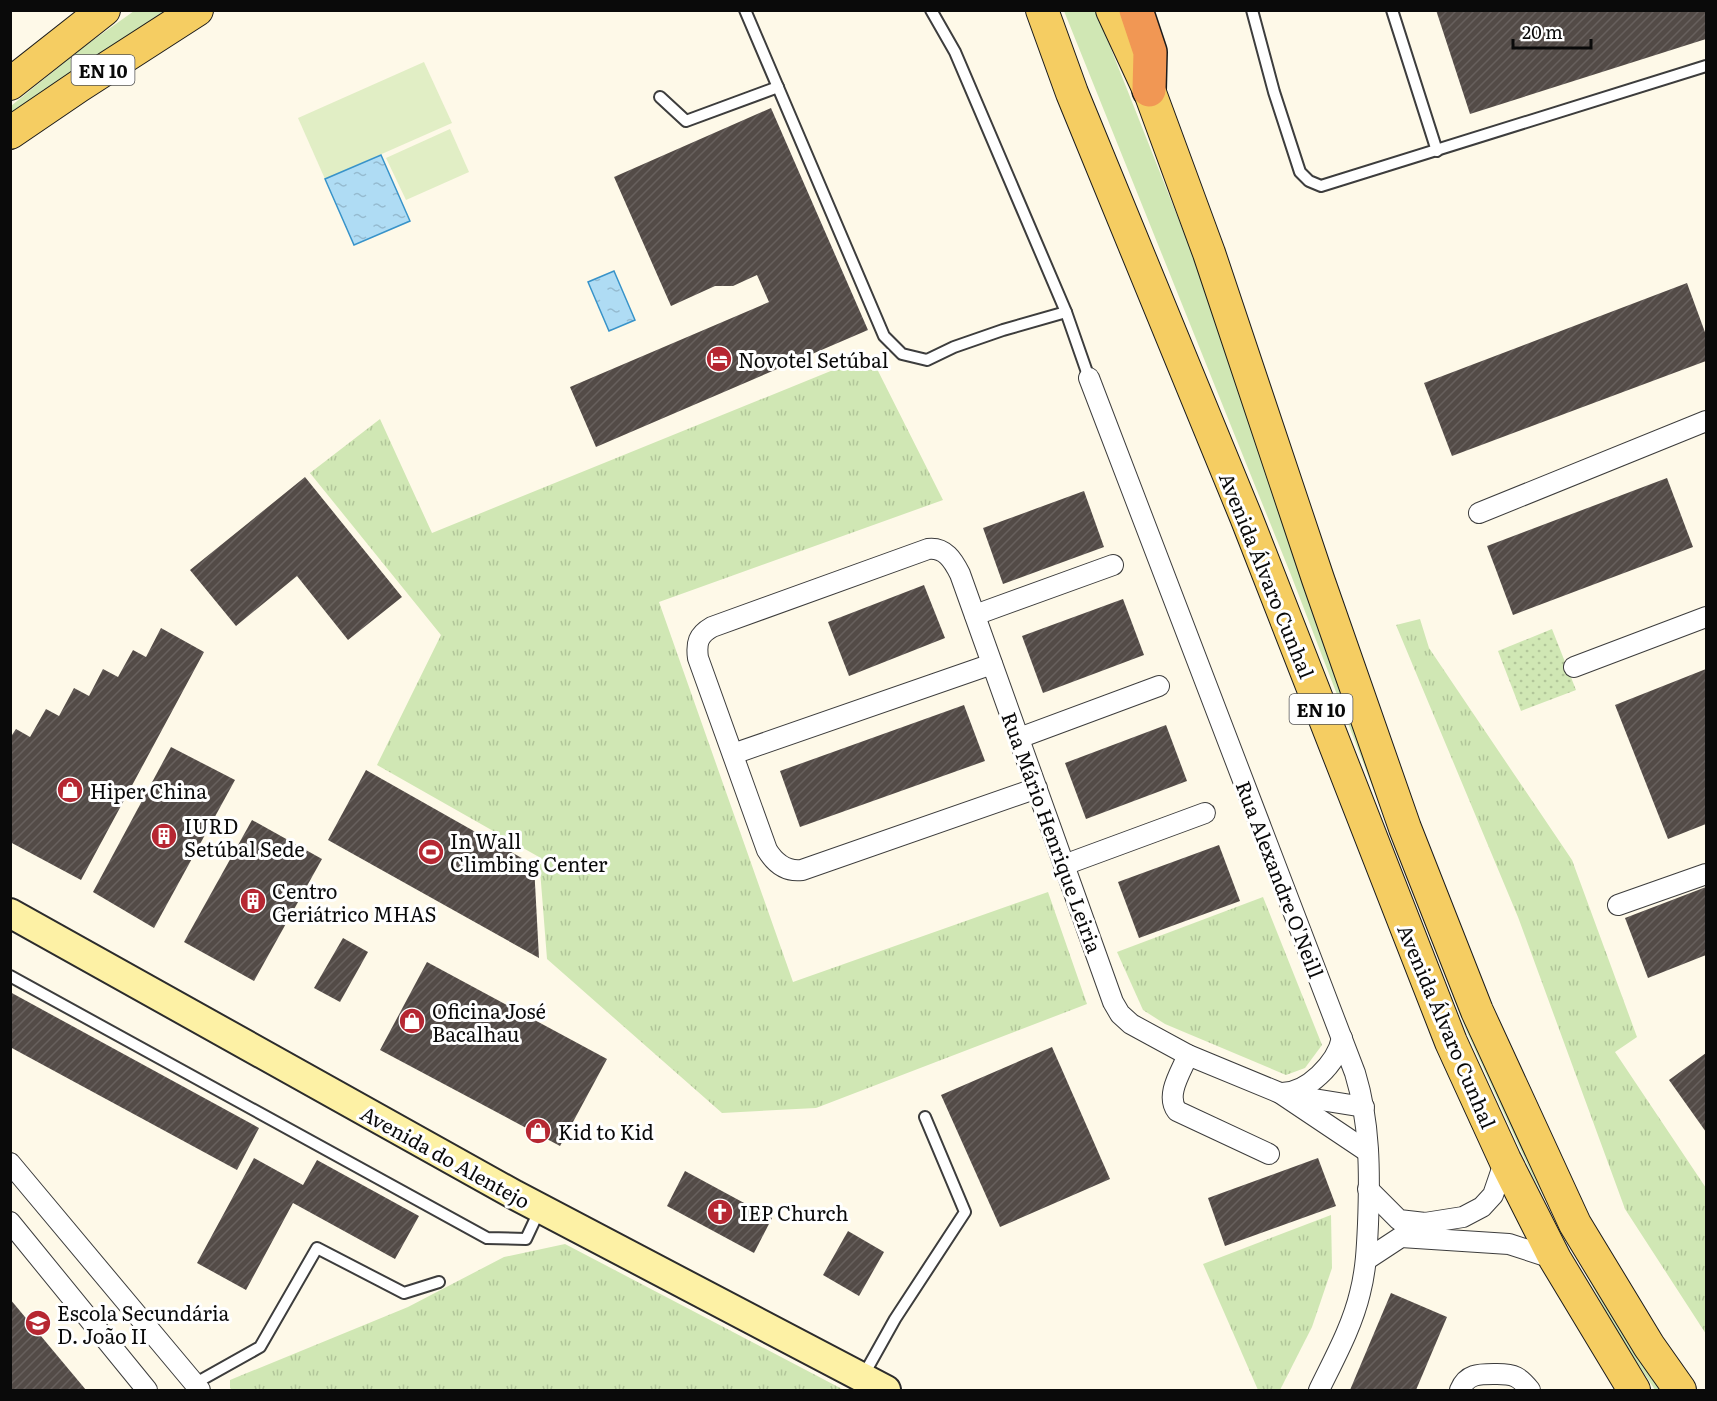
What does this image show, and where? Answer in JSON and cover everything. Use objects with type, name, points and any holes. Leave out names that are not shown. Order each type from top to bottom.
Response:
[{"type":"highway","points":[[1136,10],[1150,52],[1149,90]]},
{"type":"main road","name":"EN 10","points":[[10,84],[104,10]]},
{"type":"main road","name":"EN 10","points":[[10,133],[197,10]]},
{"type":"main road","points":[[1021,10],[1028,26],[1072,93]]},
{"type":"main road","name":"Avenida Álvaro Cunhal","points":[[1042,10],[1072,93],[1271,579],[1450,1042],[1504,1160],[1555,1259],[1634,1390]]},
{"type":"main road","name":"Avenida Álvaro Cunhal","points":[[1112,10],[1149,90],[1213,264],[1318,579],[1405,828],[1477,1011],[1575,1224],[1649,1346],[1680,1390]]},
{"type":"main road","name":"Avenida do Alentejo","points":[[10,914],[540,1209],[874,1384]]},
{"type":"street","name":"Rua Alexandre O'Neill","points":[[1089,378],[1342,1038],[1364,1107],[1368,1152],[1364,1277],[1355,1310],[1319,1390]]},
{"type":"street","points":[[1479,513],[1707,421]]},
{"type":"street","name":"Rua Mário Henrique Leiria","points":[[1036,788],[797,871],[780,865],[767,850],[698,658],[697,643],[706,630],[928,549],[937,549],[945,553],[960,574],[1113,1002],[1120,1014],[1131,1024],[1188,1055],[1280,1093],[1368,1152]]},
{"type":"street","points":[[975,615],[1113,565]]},
{"type":"street","points":[[1574,667],[1707,616]]},
{"type":"street","points":[[733,754],[992,664]]},
{"type":"street","points":[[1019,738],[1159,686]]},
{"type":"street","points":[[1064,865],[1205,813]]},
{"type":"street","points":[[1618,905],[1707,874]]},
{"type":"street","points":[[1280,1093],[1293,1093],[1311,1082],[1335,1058],[1342,1038]]},
{"type":"street","points":[[1188,1055],[1172,1095],[1174,1108],[1180,1114],[1269,1154]]},
{"type":"street","name":"Rua Mário Henrique Leiria","points":[[1280,1093],[1364,1107]]},
{"type":"street","points":[[1368,1189],[1399,1220],[1425,1223],[1463,1217],[1482,1207],[1493,1195],[1504,1160]]},
{"type":"street","points":[[10,1163],[197,1387]]},
{"type":"street","points":[[10,1222],[147,1390]]},
{"type":"street","points":[[1366,1260],[1401,1238],[1509,1244],[1555,1259]]},
{"type":"street","points":[[1460,1390],[1470,1377],[1483,1374],[1510,1374],[1520,1379],[1530,1390]]},
{"type":"lane","points":[[745,10],[884,336],[902,354],[927,360],[954,347],[1003,330],[1066,312]]},
{"type":"lane","points":[[931,10],[955,52],[1066,312],[1089,378]]},
{"type":"lane","points":[[1252,10],[1300,172],[1309,181],[1321,186],[1707,66]]},
{"type":"lane","points":[[1392,10],[1437,151]]},
{"type":"lane","points":[[660,97],[686,121],[778,87]]},
{"type":"lane","points":[[10,976],[487,1238],[526,1239],[540,1209]]},
{"type":"lane","points":[[874,1384],[895,1319],[965,1212],[925,1117]]},
{"type":"lane","points":[[197,1387],[260,1347],[317,1248],[404,1293],[439,1282]]},
{"type":"green space","points":[[134,11],[169,11],[11,121],[11,106],[82,48]]},
{"type":"green space","points":[[1064,11],[1096,11],[1205,286],[1336,675],[1663,1390],[1655,1390],[1619,1335],[1533,1177],[1466,1030],[1291,575]]},
{"type":"green space","points":[[424,62],[452,123],[325,179],[298,118]]},
{"type":"green space","points":[[450,129],[469,172],[406,200],[386,158]]},
{"type":"green space","points":[[870,355],[943,500],[659,602],[793,982],[1048,892],[1087,1004],[816,1108],[722,1113],[547,959],[539,857],[377,765],[441,635],[310,473],[380,419],[432,533]]},
{"type":"green space","points":[[1420,619],[1429,648],[1572,860],[1637,1037],[1615,1052],[1706,1188],[1706,1334],[1625,1209],[1518,917],[1396,625]]},
{"type":"green space","points":[[1552,629],[1576,690],[1521,711],[1498,651]]},
{"type":"green space","points":[[1263,897],[1322,1045],[1305,1068],[1286,1075],[1165,1024],[1143,1010],[1117,952]]},
{"type":"green space","points":[[1331,1215],[1332,1268],[1312,1327],[1280,1390],[1258,1390],[1203,1264]]},
{"type":"green space","points":[[565,1244],[844,1390],[232,1390],[230,1388],[230,1380],[408,1307],[504,1257]]},
{"type":"water","points":[[381,155],[410,221],[354,245],[325,179]]},
{"type":"water","points":[[614,271],[635,320],[609,331],[588,282]]},
{"type":"building","points":[[1436,10],[1706,10],[1706,39],[1470,114]]},
{"type":"building","points":[[771,108],[868,330],[596,447],[570,387],[769,302],[757,275],[733,286],[715,286],[671,306],[614,177]]},
{"type":"building","points":[[1687,283],[1706,335],[1706,361],[1452,456],[1424,383]]},
{"type":"building","points":[[305,477],[402,597],[348,640],[297,576],[236,626],[190,570]]},
{"type":"building","points":[[1667,478],[1693,547],[1513,615],[1487,546]]},
{"type":"building","points":[[1084,491],[1104,547],[1003,584],[983,528]]},
{"type":"building","points":[[924,585],[945,638],[849,676],[828,622]]},
{"type":"building","points":[[1123,599],[1144,655],[1043,693],[1022,636]]},
{"type":"building","name":"Hiper China","points":[[161,628],[204,652],[81,880],[10,842],[10,738],[16,729],[30,737],[46,709],[59,716],[74,688],[89,696],[103,669],[118,677],[133,650],[146,657]]},
{"type":"building","points":[[1706,669],[1706,824],[1668,839],[1615,705]]},
{"type":"building","points":[[964,705],[985,761],[800,827],[780,771]]},
{"type":"building","points":[[1166,725],[1187,781],[1086,819],[1065,763]]},
{"type":"building","name":"IURD Setúbal Sede","points":[[171,747],[235,780],[154,928],[93,892]]},
{"type":"building","name":"In Wall Climbing Center","points":[[366,770],[534,865],[539,958],[328,840]]},
{"type":"building","name":"Centro Geriátrico MHAS","points":[[252,820],[322,859],[254,981],[184,942]]},
{"type":"building","points":[[1219,845],[1240,901],[1139,938],[1118,882]]},
{"type":"building","points":[[1706,887],[1706,955],[1648,978],[1625,918]]},
{"type":"building","points":[[343,938],[368,952],[340,1002],[314,988]]},
{"type":"building","points":[[427,962],[607,1059],[560,1146],[380,1050]]},
{"type":"building","points":[[10,992],[259,1128],[237,1170],[10,1047]]},
{"type":"building","points":[[1052,1047],[1110,1179],[1000,1227],[941,1095]]},
{"type":"building","points":[[1706,1053],[1706,1132],[1669,1080]]},
{"type":"building","points":[[254,1158],[303,1185],[317,1160],[419,1216],[395,1259],[293,1203],[246,1290],[197,1263]]},
{"type":"building","points":[[1318,1158],[1336,1206],[1225,1246],[1208,1198]]},
{"type":"building","name":"IEP Church","points":[[685,1171],[772,1218],[754,1253],[667,1206]]},
{"type":"building","points":[[848,1231],[884,1252],[859,1296],[823,1275]]},
{"type":"building","points":[[1391,1293],[1447,1317],[1416,1390],[1350,1390]]},
{"type":"building","points":[[10,1299],[86,1390],[10,1390]]},
{"type":"place","name":"Novotel Setúbal","points":[[719,359]]},
{"type":"place","name":"Hiper China","points":[[70,790]]},
{"type":"place","name":"IURD Setúbal Sede","points":[[164,836]]},
{"type":"place","name":"In Wall Climbing Center","points":[[431,852]]},
{"type":"place","name":"Centro Geriátrico MHAS","points":[[253,901]]},
{"type":"place","name":"Oficina José Bacalhau","points":[[412,1021]]},
{"type":"place","name":"Kid to Kid","points":[[538,1131]]},
{"type":"place","name":"IEP Church","points":[[720,1212]]},
{"type":"place","name":"Escola Secundária D. João II","points":[[38,1323]]}]
